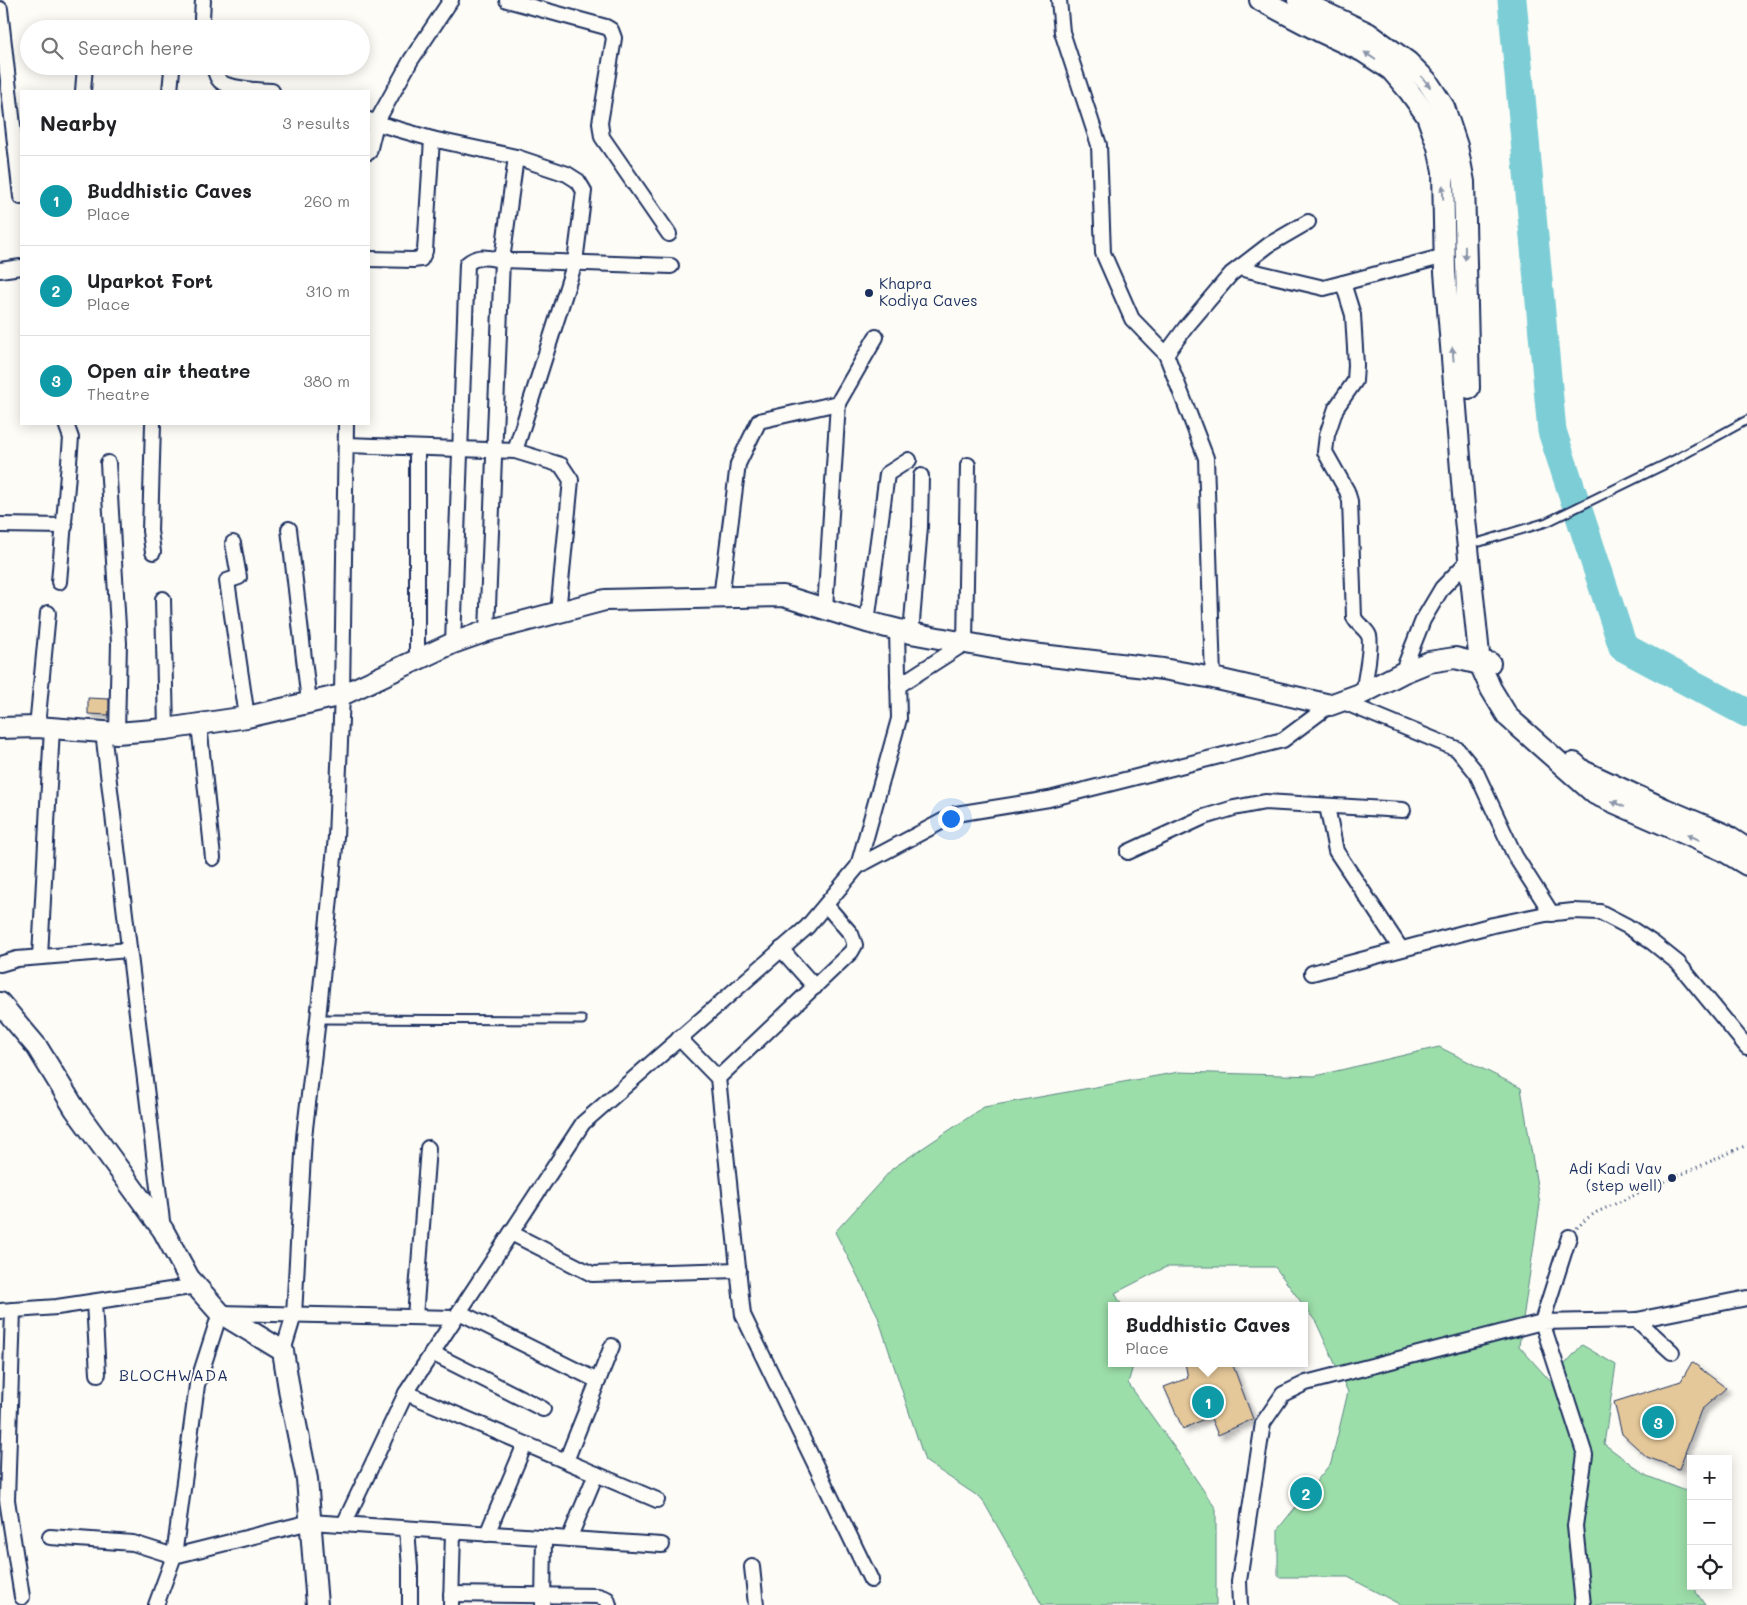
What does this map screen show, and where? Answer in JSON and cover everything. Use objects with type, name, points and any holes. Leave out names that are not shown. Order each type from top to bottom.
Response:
[{"type":"street","points":[[203,0],[203,20]]},
{"type":"street","points":[[370,142],[372,122],[451,0]]},
{"type":"street","points":[[506,0],[606,26],[611,30],[614,38],[600,131],[602,137],[670,234]]},
{"type":"street","points":[[1059,0],[1062,32],[1100,145],[1103,254],[1132,319],[1166,354],[1206,458],[1213,678]]},
{"type":"street","points":[[1260,0],[1362,51],[1391,70],[1427,116],[1438,147],[1443,170],[1445,256],[1466,519],[1485,663],[1508,700],[1543,740],[1583,771],[1664,816],[1723,842],[1747,849]]},
{"type":"street","points":[[1298,0],[1368,33],[1408,62],[1427,81],[1444,107],[1457,146],[1464,182],[1468,370],[1480,542],[1485,663]]},
{"type":"street","points":[[0,9],[20,188]]},
{"type":"street","points":[[83,90],[84,75]]},
{"type":"street","points":[[170,90],[172,75]]},
{"type":"street","points":[[216,75],[220,82],[229,86],[259,90]]},
{"type":"street","points":[[372,122],[432,139],[516,157],[568,174],[578,180],[584,191],[574,262],[515,451]]},
{"type":"street","points":[[370,259],[421,259],[425,251],[432,139]]},
{"type":"street","points":[[487,631],[502,260],[516,157]]},
{"type":"street","points":[[1166,354],[1231,274],[1270,244],[1308,222]]},
{"type":"street","points":[[1238,268],[1316,287],[1332,287],[1445,256]]},
{"type":"street","points":[[453,643],[467,264],[472,259],[479,257],[502,260],[671,266]]},
{"type":"street","points":[[0,270],[20,267]]},
{"type":"street","points":[[1343,283],[1353,315],[1355,381],[1336,408],[1327,435],[1325,452],[1347,491],[1350,501],[1354,617],[1358,624],[1366,630],[1370,640],[1363,693]]},
{"type":"street","points":[[825,609],[838,403],[876,337]]},
{"type":"street","points":[[721,598],[738,464],[759,421],[838,403]]},
{"type":"street","points":[[59,582],[71,438],[66,425]]},
{"type":"street","points":[[153,552],[150,531],[154,425]]},
{"type":"street","points":[[318,1605],[306,1479],[283,1351],[294,1315],[304,1137],[336,837],[342,695],[346,425]]},
{"type":"street","points":[[346,445],[515,451],[561,465],[570,480],[558,613]]},
{"type":"street","points":[[417,448],[417,659]]},
{"type":"street","points":[[868,622],[887,474],[908,460]]},
{"type":"street","points":[[108,463],[119,643],[110,733],[130,950],[164,1230]]},
{"type":"street","points":[[966,643],[968,465]]},
{"type":"street","points":[[858,866],[899,719],[898,686],[920,527],[921,476]]},
{"type":"street","points":[[0,525],[65,526]]},
{"type":"street","points":[[289,529],[309,702]]},
{"type":"street","points":[[234,543],[239,577],[227,581],[247,717]]},
{"type":"street","points":[[1402,673],[1423,620],[1442,588],[1470,559]]},
{"type":"street","points":[[0,728],[45,728],[110,733],[166,729],[247,717],[342,695],[453,643],[487,631],[605,600],[783,596],[904,632],[1015,652],[1164,669],[1336,703],[1457,749],[1476,772],[1515,856],[1552,914]]},
{"type":"street","points":[[163,599],[166,729]]},
{"type":"street","points":[[40,957],[48,613]]},
{"type":"street","points":[[898,686],[966,643]]},
{"type":"street","points":[[344,1524],[406,1393],[583,1123],[807,927],[858,866],[956,814],[1049,799],[1283,740],[1336,703],[1363,693],[1402,673],[1430,662],[1455,658],[1485,663]]},
{"type":"street","points":[[199,724],[213,858]]},
{"type":"street","points":[[1128,852],[1204,817],[1234,808],[1265,802],[1403,810]]},
{"type":"street","points":[[1327,806],[1336,851],[1401,949]]},
{"type":"street","points":[[1723,842],[1747,865]]},
{"type":"street","points":[[718,1078],[851,952],[855,944],[851,934],[826,905]]},
{"type":"street","points":[[1312,972],[1493,925],[1573,911],[1600,912],[1627,926],[1653,943],[1678,963],[1747,1047]]},
{"type":"street","points":[[781,949],[815,986]]},
{"type":"street","points":[[0,964],[17,959],[130,950]]},
{"type":"street","points":[[0,1003],[37,1047],[75,1109],[164,1230],[189,1278],[220,1312],[283,1351]]},
{"type":"street","points":[[679,1038],[718,1078],[743,1315],[871,1580]]},
{"type":"street","points":[[415,1317],[428,1148]]},
{"type":"street","points":[[510,1233],[592,1274],[738,1270]]},
{"type":"street","points":[[1569,1237],[1542,1322],[1585,1456],[1575,1526],[1583,1605]]},
{"type":"street","points":[[22,1596],[6,1500],[6,1310],[57,1307],[197,1286]]},
{"type":"street","points":[[1240,1605],[1238,1581],[1263,1423],[1283,1394],[1306,1383],[1542,1322],[1637,1320],[1747,1298]]},
{"type":"street","points":[[94,1302],[98,1374]]},
{"type":"street","points":[[220,1312],[415,1317],[457,1315],[598,1382]]},
{"type":"street","points":[[156,1605],[174,1556],[197,1385],[220,1312]]},
{"type":"street","points":[[1637,1320],[1672,1352]]},
{"type":"street","points":[[566,1461],[612,1346]]},
{"type":"street","points":[[432,1354],[543,1409]]},
{"type":"street","points":[[406,1393],[657,1500]]},
{"type":"street","points":[[487,1534],[525,1444]]},
{"type":"street","points":[[569,1539],[596,1474]]},
{"type":"street","points":[[50,1537],[133,1543],[174,1556],[310,1522],[662,1545]]},
{"type":"street","points":[[407,1529],[410,1605]]},
{"type":"street","points":[[453,1532],[451,1600],[543,1600],[598,1596],[606,1599],[609,1605]]},
{"type":"street","points":[[543,1600],[544,1538]]},
{"type":"street","points":[[752,1567],[756,1605]]},
{"type":"lane","points":[[1480,542],[1547,522],[1674,460],[1747,420]]},
{"type":"lane","points":[[318,1019],[582,1020]]},
{"type":"path","points":[[1569,1237],[1586,1219],[1598,1212],[1747,1145]]},
{"type":"green space","points":[[1439,1047],[1521,1088],[1540,1204],[1519,1346],[1550,1381],[1582,1345],[1616,1365],[1604,1444],[1647,1476],[1687,1491],[1687,1590],[1696,1590],[1705,1605],[1401,1605],[1348,1577],[1278,1577],[1278,1529],[1331,1463],[1348,1392],[1316,1322],[1308,1311],[1308,1302],[1301,1302],[1275,1267],[1166,1267],[1115,1293],[1120,1302],[1108,1302],[1108,1367],[1133,1367],[1128,1383],[1216,1509],[1216,1605],[1042,1605],[982,1499],[925,1461],[877,1314],[835,1232],[893,1168],[984,1107],[1179,1072],[1315,1076]]},
{"type":"building","points":[[88,698],[109,699],[109,715],[88,714]]},
{"type":"building","points":[[1692,1362],[1726,1388],[1701,1410],[1679,1469],[1647,1457],[1622,1434],[1614,1402],[1681,1381]]},
{"type":"building","points":[[1186,1367],[1234,1367],[1253,1419],[1218,1435],[1210,1416],[1183,1429],[1164,1387],[1188,1378]]},
{"type":"waterway","points":[[1512,0],[1552,431],[1623,647],[1747,713]]},
{"type":"place","name":"Khapra Kodiya Caves","points":[[869,293]]},
{"type":"place","name":"Adi Kadi Vav (step well)","points":[[1672,1178]]},
{"type":"place","name":"Buddhistic Caves","points":[[1208,1402]]},
{"type":"place","name":"Open air theatre","points":[[1658,1422]]},
{"type":"place","name":"Uparkot Fort","points":[[1306,1493]]},
{"type":"district","name":"BLOCHWADA","points":[[174,1375]]}]
